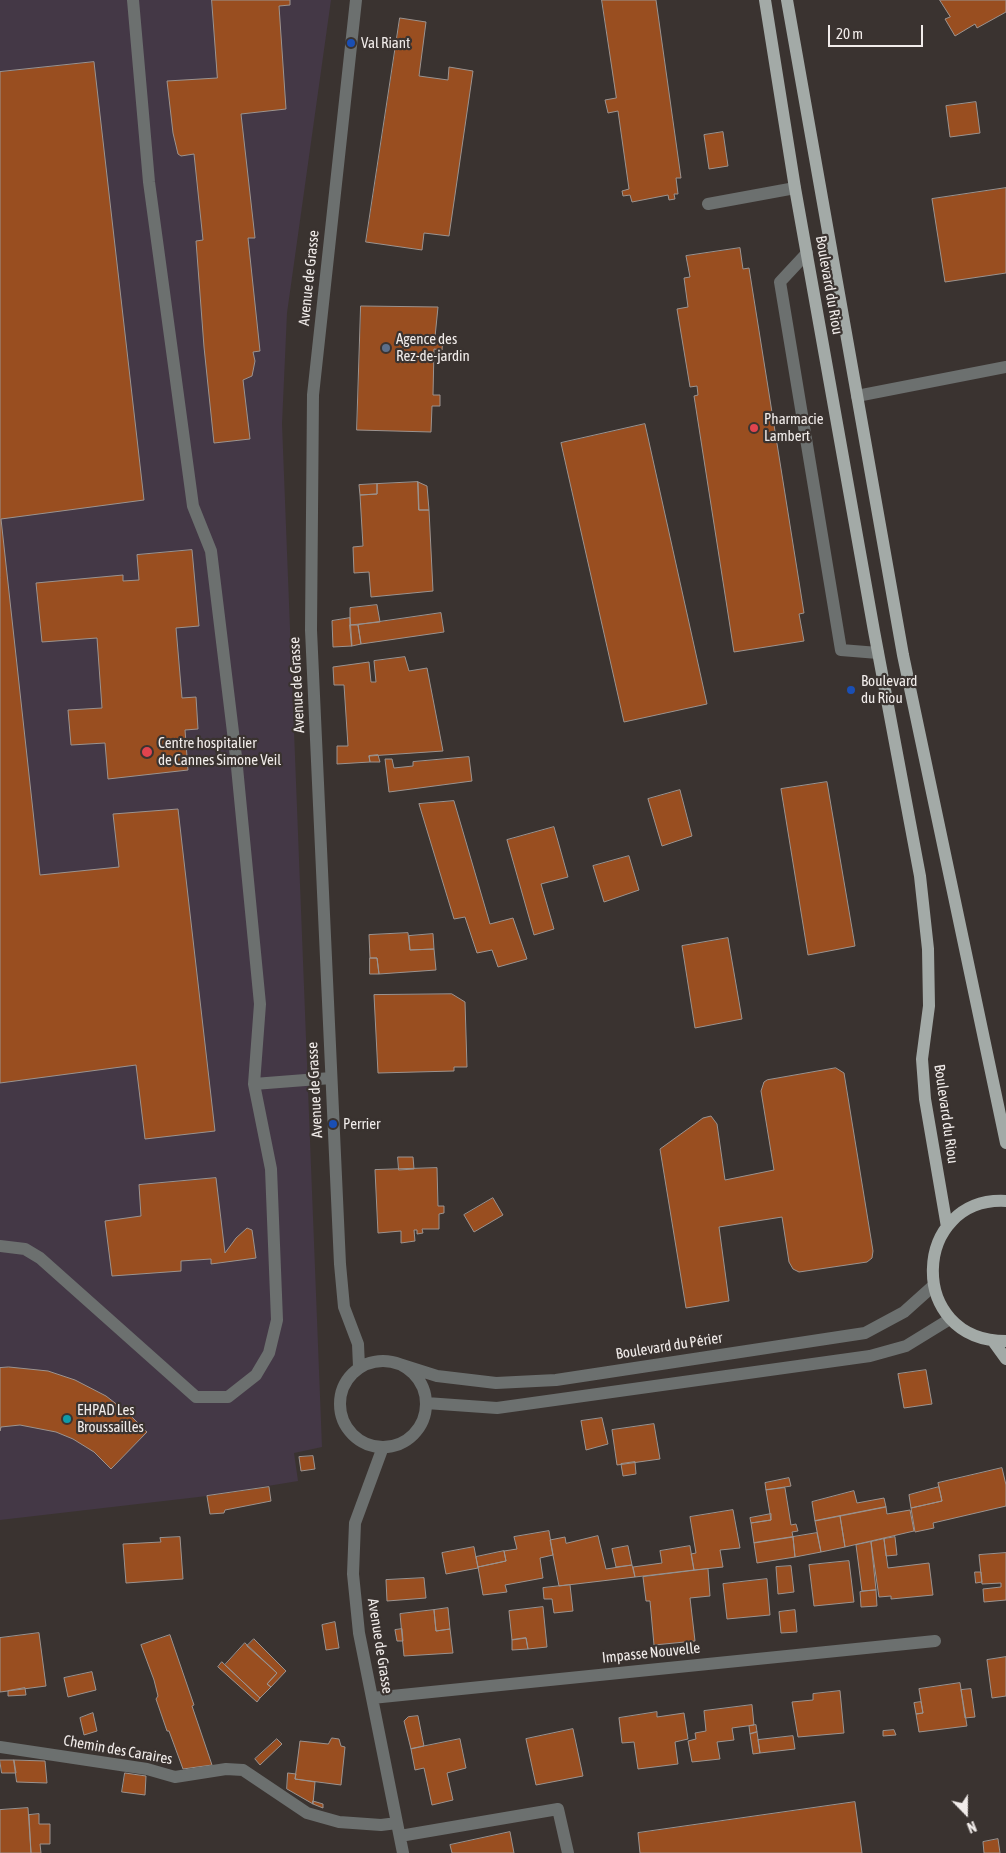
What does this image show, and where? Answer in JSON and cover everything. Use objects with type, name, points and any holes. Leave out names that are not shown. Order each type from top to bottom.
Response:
[{"type":"main road","name":"Boulevard du Riou","points":[[765,0],[795,188],[878,654],[920,876],[928,949],[929,1006],[922,1059],[925,1100],[947,1227]]},
{"type":"main road","name":"Boulevard du Riou","points":[[787,0],[903,654],[1006,1143]]},
{"type":"main road","points":[[1006,1201],[979,1205],[961,1214],[947,1227],[936,1246],[932,1268],[933,1286],[939,1304],[950,1319],[963,1330],[977,1338],[1000,1341],[1006,1359]]},
{"type":"street","points":[[0,1246],[24,1249],[40,1258],[196,1397],[228,1397],[256,1375],[269,1353],[277,1320],[271,1169],[254,1084],[260,1004],[236,757],[211,551],[194,506],[171,344],[149,182],[133,0]]},
{"type":"street","name":"Avenue de Grasse","points":[[356,0],[313,396],[310,630],[340,1264],[344,1307],[358,1344],[359,1368]]},
{"type":"street","points":[[708,204],[795,188]]},
{"type":"street","points":[[807,253],[780,282],[841,650],[878,654]]},
{"type":"street","points":[[857,396],[1006,367]]},
{"type":"street","points":[[254,1084],[331,1078]]},
{"type":"street","name":"Boulevard du Périer","points":[[396,1363],[437,1376],[496,1383],[556,1380],[865,1333],[904,1312],[933,1286]]},
{"type":"street","points":[[426,1403],[497,1408],[870,1356],[906,1346],[950,1319]]},
{"type":"street","points":[[377,1361],[396,1363],[407,1368],[417,1378],[423,1389],[426,1403],[418,1428],[409,1438],[396,1445],[382,1447],[368,1445],[356,1438],[347,1428],[341,1416],[339,1402],[342,1389],[349,1377],[359,1368],[377,1361]]},
{"type":"street","name":"Avenue de Grasse","points":[[382,1447],[355,1523],[353,1574],[359,1633],[403,1853]]},
{"type":"street","name":"Impasse Nouvelle","points":[[372,1698],[934,1641]]},
{"type":"street","name":"Chemin des Caraires","points":[[0,1748],[147,1769],[175,1776],[226,1769],[243,1770],[307,1813],[339,1822],[381,1825],[397,1823]]},
{"type":"street","points":[[400,1836],[558,1809],[568,1853]]},
{"type":"shaded area","name":"Centre hospitalier de Cannes Simone Veil","points":[[0,0],[331,0],[287,313],[282,424],[322,1447],[294,1453],[298,1481],[207,1496],[0,1520]]},
{"type":"building","points":[[212,0],[290,0],[290,5],[279,6],[286,109],[241,114],[255,238],[248,238],[260,351],[253,352],[255,361],[252,376],[243,380],[250,439],[214,443],[196,241],[203,240],[194,154],[181,156],[178,154],[173,133],[167,81],[217,78]]},
{"type":"building","points":[[602,0],[656,0],[681,178],[676,178],[678,194],[674,194],[675,199],[669,200],[668,195],[632,202],[630,195],[623,196],[622,191],[629,189],[618,111],[608,113],[605,100],[616,98]]},
{"type":"building","points":[[940,0],[1006,0],[1006,12],[977,28],[975,24],[955,36],[945,19],[950,17]]},
{"type":"building","points":[[400,18],[426,22],[419,76],[448,80],[449,67],[473,71],[449,236],[424,233],[422,250],[366,242]]},
{"type":"building","points":[[94,62],[144,500],[1,519],[40,875],[119,867],[113,814],[178,809],[215,1131],[145,1139],[136,1065],[0,1083],[0,72]]},
{"type":"building","points":[[976,102],[980,133],[950,137],[946,106]]},
{"type":"building","points":[[723,132],[728,166],[709,169],[704,135]]},
{"type":"building","points":[[1006,188],[1006,273],[945,282],[932,199]]},
{"type":"building","points":[[740,248],[743,269],[749,268],[804,613],[799,614],[804,641],[734,652],[694,396],[698,395],[697,386],[690,387],[677,309],[688,307],[684,278],[690,277],[686,256]]},
{"type":"building","points":[[361,306],[438,307],[435,337],[443,337],[442,350],[434,349],[433,395],[440,395],[440,406],[432,406],[431,432],[357,430]]},
{"type":"building","points":[[645,424],[707,704],[624,722],[561,443]]},
{"type":"building","points":[[418,482],[419,510],[429,510],[433,591],[371,597],[369,572],[354,573],[353,547],[363,546],[360,495],[377,494],[377,484]]},
{"type":"building","points":[[418,482],[427,486],[429,510],[419,510]]},
{"type":"building","points":[[377,484],[377,494],[360,495],[359,485]]},
{"type":"building","points":[[192,550],[199,626],[176,628],[182,698],[196,697],[198,729],[185,730],[188,770],[108,779],[105,743],[71,745],[68,710],[102,708],[97,638],[42,642],[36,583],[123,575],[123,581],[139,580],[137,555]]},
{"type":"building","points":[[377,605],[380,622],[350,625],[350,608]]},
{"type":"building","points":[[441,613],[444,632],[361,644],[358,625]]},
{"type":"building","points":[[350,618],[352,646],[333,647],[332,621]]},
{"type":"building","points":[[350,625],[358,625],[361,644],[352,646]]},
{"type":"building","points":[[405,657],[409,671],[427,668],[443,751],[369,756],[370,762],[337,764],[337,746],[348,746],[344,685],[334,685],[333,667],[369,662],[371,682],[376,682],[374,661]]},
{"type":"building","points":[[378,755],[380,762],[370,762],[369,756]]},
{"type":"building","points":[[469,757],[472,781],[389,792],[385,759],[392,759],[394,768],[413,766],[413,762]]},
{"type":"building","points":[[827,782],[855,946],[808,955],[781,789]]},
{"type":"building","points":[[680,790],[692,836],[662,846],[648,799]]},
{"type":"building","points":[[454,801],[490,924],[513,918],[527,959],[498,967],[492,950],[477,953],[465,917],[454,919],[419,804]]},
{"type":"building","points":[[554,827],[568,877],[541,884],[554,929],[534,935],[507,840]]},
{"type":"building","points":[[629,856],[639,890],[604,902],[593,866]]},
{"type":"building","points":[[408,933],[410,950],[434,949],[436,970],[379,974],[377,958],[370,958],[369,935]]},
{"type":"building","points":[[433,934],[434,949],[410,950],[409,936]]},
{"type":"building","points":[[728,938],[742,1019],[695,1028],[682,946]]},
{"type":"building","points":[[370,958],[377,958],[379,974],[370,974]]},
{"type":"building","points":[[452,994],[465,1002],[467,1067],[454,1067],[454,1071],[378,1073],[374,995]]},
{"type":"building","points":[[836,1068],[844,1073],[873,1251],[872,1258],[867,1262],[799,1272],[793,1269],[789,1262],[782,1217],[719,1227],[729,1301],[686,1308],[660,1149],[703,1118],[711,1116],[717,1124],[725,1180],[774,1170],[761,1091],[764,1082]]},
{"type":"building","points":[[398,1157],[413,1157],[414,1169],[399,1170]]},
{"type":"building","points":[[437,1168],[438,1206],[444,1206],[444,1213],[439,1214],[439,1229],[422,1229],[423,1233],[417,1234],[417,1230],[414,1230],[415,1241],[401,1243],[401,1231],[378,1233],[375,1170]]},
{"type":"building","points":[[216,1178],[225,1253],[236,1238],[247,1228],[252,1230],[256,1258],[211,1264],[211,1259],[181,1261],[181,1271],[112,1276],[105,1221],[141,1216],[139,1185]]},
{"type":"building","points":[[493,1198],[503,1215],[474,1232],[464,1215]]},
{"type":"building","name":"EHPAD Les Broussailles","points":[[9,1367],[48,1371],[75,1380],[106,1396],[128,1413],[147,1432],[111,1469],[94,1452],[73,1439],[56,1432],[20,1425],[1,1427],[0,1431],[0,1368]]},
{"type":"building","points":[[926,1370],[932,1404],[904,1408],[898,1374]]},
{"type":"building","points":[[602,1418],[608,1444],[586,1450],[581,1421]]},
{"type":"building","points":[[654,1424],[660,1459],[617,1465],[612,1430]]},
{"type":"building","points":[[313,1456],[315,1469],[301,1471],[299,1457]]},
{"type":"building","points":[[635,1462],[636,1474],[623,1476],[621,1464]]},
{"type":"building","points":[[1002,1468],[1006,1485],[1006,1506],[933,1523],[934,1528],[915,1532],[911,1508],[942,1501],[938,1483]]},
{"type":"building","points":[[789,1478],[791,1486],[766,1490],[765,1483]]},
{"type":"building","points":[[269,1487],[271,1501],[225,1510],[224,1513],[210,1514],[207,1496]]},
{"type":"building","points":[[939,1487],[942,1501],[911,1508],[909,1495]]},
{"type":"building","points":[[785,1488],[791,1525],[796,1524],[798,1531],[792,1532],[793,1537],[754,1543],[751,1523],[771,1520],[766,1490]]},
{"type":"building","points":[[854,1491],[857,1503],[884,1498],[886,1507],[815,1521],[812,1502]]},
{"type":"building","points":[[886,1507],[887,1514],[910,1510],[914,1531],[845,1547],[840,1516]]},
{"type":"building","points":[[733,1510],[740,1548],[720,1550],[723,1567],[694,1570],[691,1554],[696,1553],[690,1517]]},
{"type":"building","points":[[771,1514],[771,1520],[751,1523],[750,1518]]},
{"type":"building","points":[[840,1516],[845,1547],[821,1552],[815,1521]]},
{"type":"building","points":[[549,1531],[553,1555],[540,1558],[543,1578],[505,1585],[507,1592],[483,1595],[478,1567],[506,1561],[504,1551],[517,1549],[514,1537]]},
{"type":"building","points":[[817,1533],[821,1552],[795,1557],[793,1537]]},
{"type":"building","points":[[598,1536],[606,1569],[632,1565],[635,1577],[559,1586],[550,1540],[565,1537],[566,1543]]},
{"type":"building","points":[[180,1537],[183,1579],[126,1583],[123,1544],[161,1542],[160,1538]]},
{"type":"building","points":[[793,1537],[795,1557],[757,1563],[754,1543]]},
{"type":"building","points":[[895,1537],[897,1555],[886,1556],[884,1539]]},
{"type":"building","points":[[884,1539],[888,1568],[929,1563],[933,1595],[891,1599],[891,1596],[879,1597],[871,1542]]},
{"type":"building","points":[[871,1542],[876,1590],[862,1591],[856,1545]]},
{"type":"building","points":[[628,1546],[632,1565],[616,1567],[612,1549]]},
{"type":"building","points":[[690,1546],[694,1570],[635,1577],[633,1567],[662,1563],[660,1551]]},
{"type":"building","points":[[474,1547],[478,1568],[446,1574],[442,1553]]},
{"type":"building","points":[[504,1551],[506,1561],[478,1567],[476,1557]]},
{"type":"building","points":[[1006,1553],[1006,1600],[984,1602],[983,1589],[1001,1587],[1001,1583],[982,1584],[979,1555]]},
{"type":"building","points":[[849,1561],[854,1602],[814,1606],[809,1565]]},
{"type":"building","points":[[791,1566],[794,1592],[778,1594],[776,1567]]},
{"type":"building","points":[[708,1569],[710,1596],[690,1598],[695,1641],[654,1645],[650,1601],[646,1601],[643,1577]]},
{"type":"building","points":[[975,1572],[981,1572],[982,1582],[976,1583]]},
{"type":"building","points":[[424,1578],[426,1598],[387,1601],[386,1580]]},
{"type":"building","points":[[767,1579],[770,1615],[727,1619],[723,1584]]},
{"type":"building","points":[[570,1585],[573,1611],[554,1613],[552,1599],[544,1599],[543,1588]]},
{"type":"building","points":[[876,1590],[877,1606],[861,1607],[860,1592]]},
{"type":"building","points":[[543,1607],[547,1647],[528,1649],[526,1638],[512,1640],[509,1611]]},
{"type":"building","points":[[448,1608],[450,1629],[436,1631],[434,1610]]},
{"type":"building","points":[[434,1610],[436,1631],[450,1629],[453,1653],[404,1656],[400,1614]]},
{"type":"building","points":[[795,1610],[797,1632],[781,1633],[779,1612]]},
{"type":"building","points":[[335,1622],[339,1648],[326,1650],[322,1625]]},
{"type":"building","points":[[402,1629],[403,1641],[397,1641],[395,1630]]},
{"type":"building","points":[[39,1633],[46,1686],[0,1692],[0,1638]]},
{"type":"building","points":[[170,1635],[212,1765],[183,1769],[156,1699],[158,1696],[154,1680],[141,1645]]},
{"type":"building","points":[[526,1638],[528,1649],[512,1650],[512,1640]]},
{"type":"building","points":[[254,1639],[286,1671],[271,1687],[267,1684],[277,1673],[247,1646]]},
{"type":"building","points":[[245,1643],[277,1673],[267,1684],[271,1687],[260,1698],[225,1665]]},
{"type":"building","points":[[1006,1657],[1006,1696],[992,1698],[987,1660]]},
{"type":"building","points":[[222,1662],[260,1698],[257,1702],[218,1667]]},
{"type":"building","points":[[92,1672],[96,1690],[68,1697],[64,1678]]},
{"type":"building","points":[[960,1683],[967,1726],[919,1732],[916,1714],[923,1713],[919,1689]]},
{"type":"building","points":[[25,1688],[26,1695],[8,1696],[8,1691]]},
{"type":"building","points":[[971,1689],[975,1717],[965,1718],[961,1690]]},
{"type":"building","points":[[840,1691],[844,1733],[798,1737],[792,1702],[813,1700],[813,1694]]},
{"type":"building","points":[[921,1702],[923,1713],[916,1714],[914,1703]]},
{"type":"building","points":[[752,1705],[754,1725],[732,1728],[734,1740],[717,1742],[720,1759],[692,1762],[688,1741],[696,1739],[695,1733],[706,1731],[704,1711]]},
{"type":"building","points":[[657,1712],[657,1717],[684,1713],[688,1739],[675,1742],[678,1764],[638,1769],[634,1742],[622,1743],[619,1718]]},
{"type":"building","points":[[93,1713],[97,1731],[84,1735],[80,1718]]},
{"type":"building","points":[[418,1716],[424,1746],[411,1749],[404,1721],[408,1717]]},
{"type":"building","points":[[756,1725],[757,1732],[750,1734],[749,1726]]},
{"type":"building","points":[[573,1729],[583,1776],[536,1785],[526,1739]]},
{"type":"building","points":[[894,1730],[896,1735],[883,1736],[883,1731]]},
{"type":"building","points":[[757,1732],[760,1753],[753,1754],[750,1734]]},
{"type":"building","points":[[793,1736],[795,1749],[760,1753],[758,1740]]},
{"type":"building","points":[[332,1738],[339,1739],[341,1746],[345,1747],[341,1785],[295,1779],[300,1741],[328,1744]]},
{"type":"building","points":[[277,1739],[282,1744],[260,1765],[255,1759]]},
{"type":"building","points":[[460,1739],[466,1768],[447,1773],[453,1800],[432,1805],[424,1768],[415,1770],[411,1749]]},
{"type":"building","points":[[0,1760],[14,1760],[16,1773],[2,1773]]},
{"type":"building","points":[[14,1760],[45,1761],[47,1783],[17,1782]]},
{"type":"building","points":[[125,1773],[146,1776],[145,1795],[122,1792]]},
{"type":"building","points":[[288,1773],[296,1774],[295,1779],[315,1782],[313,1804],[287,1789]]},
{"type":"building","points":[[313,1801],[323,1804],[323,1808],[313,1804]]},
{"type":"building","points":[[855,1802],[862,1853],[640,1853],[638,1833]]},
{"type":"building","points":[[28,1808],[31,1853],[0,1853],[0,1810]]},
{"type":"building","points":[[39,1814],[39,1824],[50,1824],[50,1844],[40,1844],[41,1853],[31,1853],[29,1815]]},
{"type":"building","points":[[510,1832],[514,1853],[452,1853],[450,1845]]},
{"type":"building","points":[[998,1839],[1000,1853],[984,1853],[983,1842]]},
{"type":"place","name":"Val Riant","points":[[351,43]]},
{"type":"place","name":"Agence des Rez-de-jardin","points":[[386,348]]},
{"type":"place","name":"Pharmacie Lambert","points":[[754,428]]},
{"type":"place","name":"Boulevard du Riou","points":[[851,690]]},
{"type":"place","name":"Centre hospitalier de Cannes Simone Veil","points":[[147,752]]},
{"type":"place","name":"Perrier","points":[[333,1124]]},
{"type":"place","name":"EHPAD Les Broussailles","points":[[67,1419]]}]
